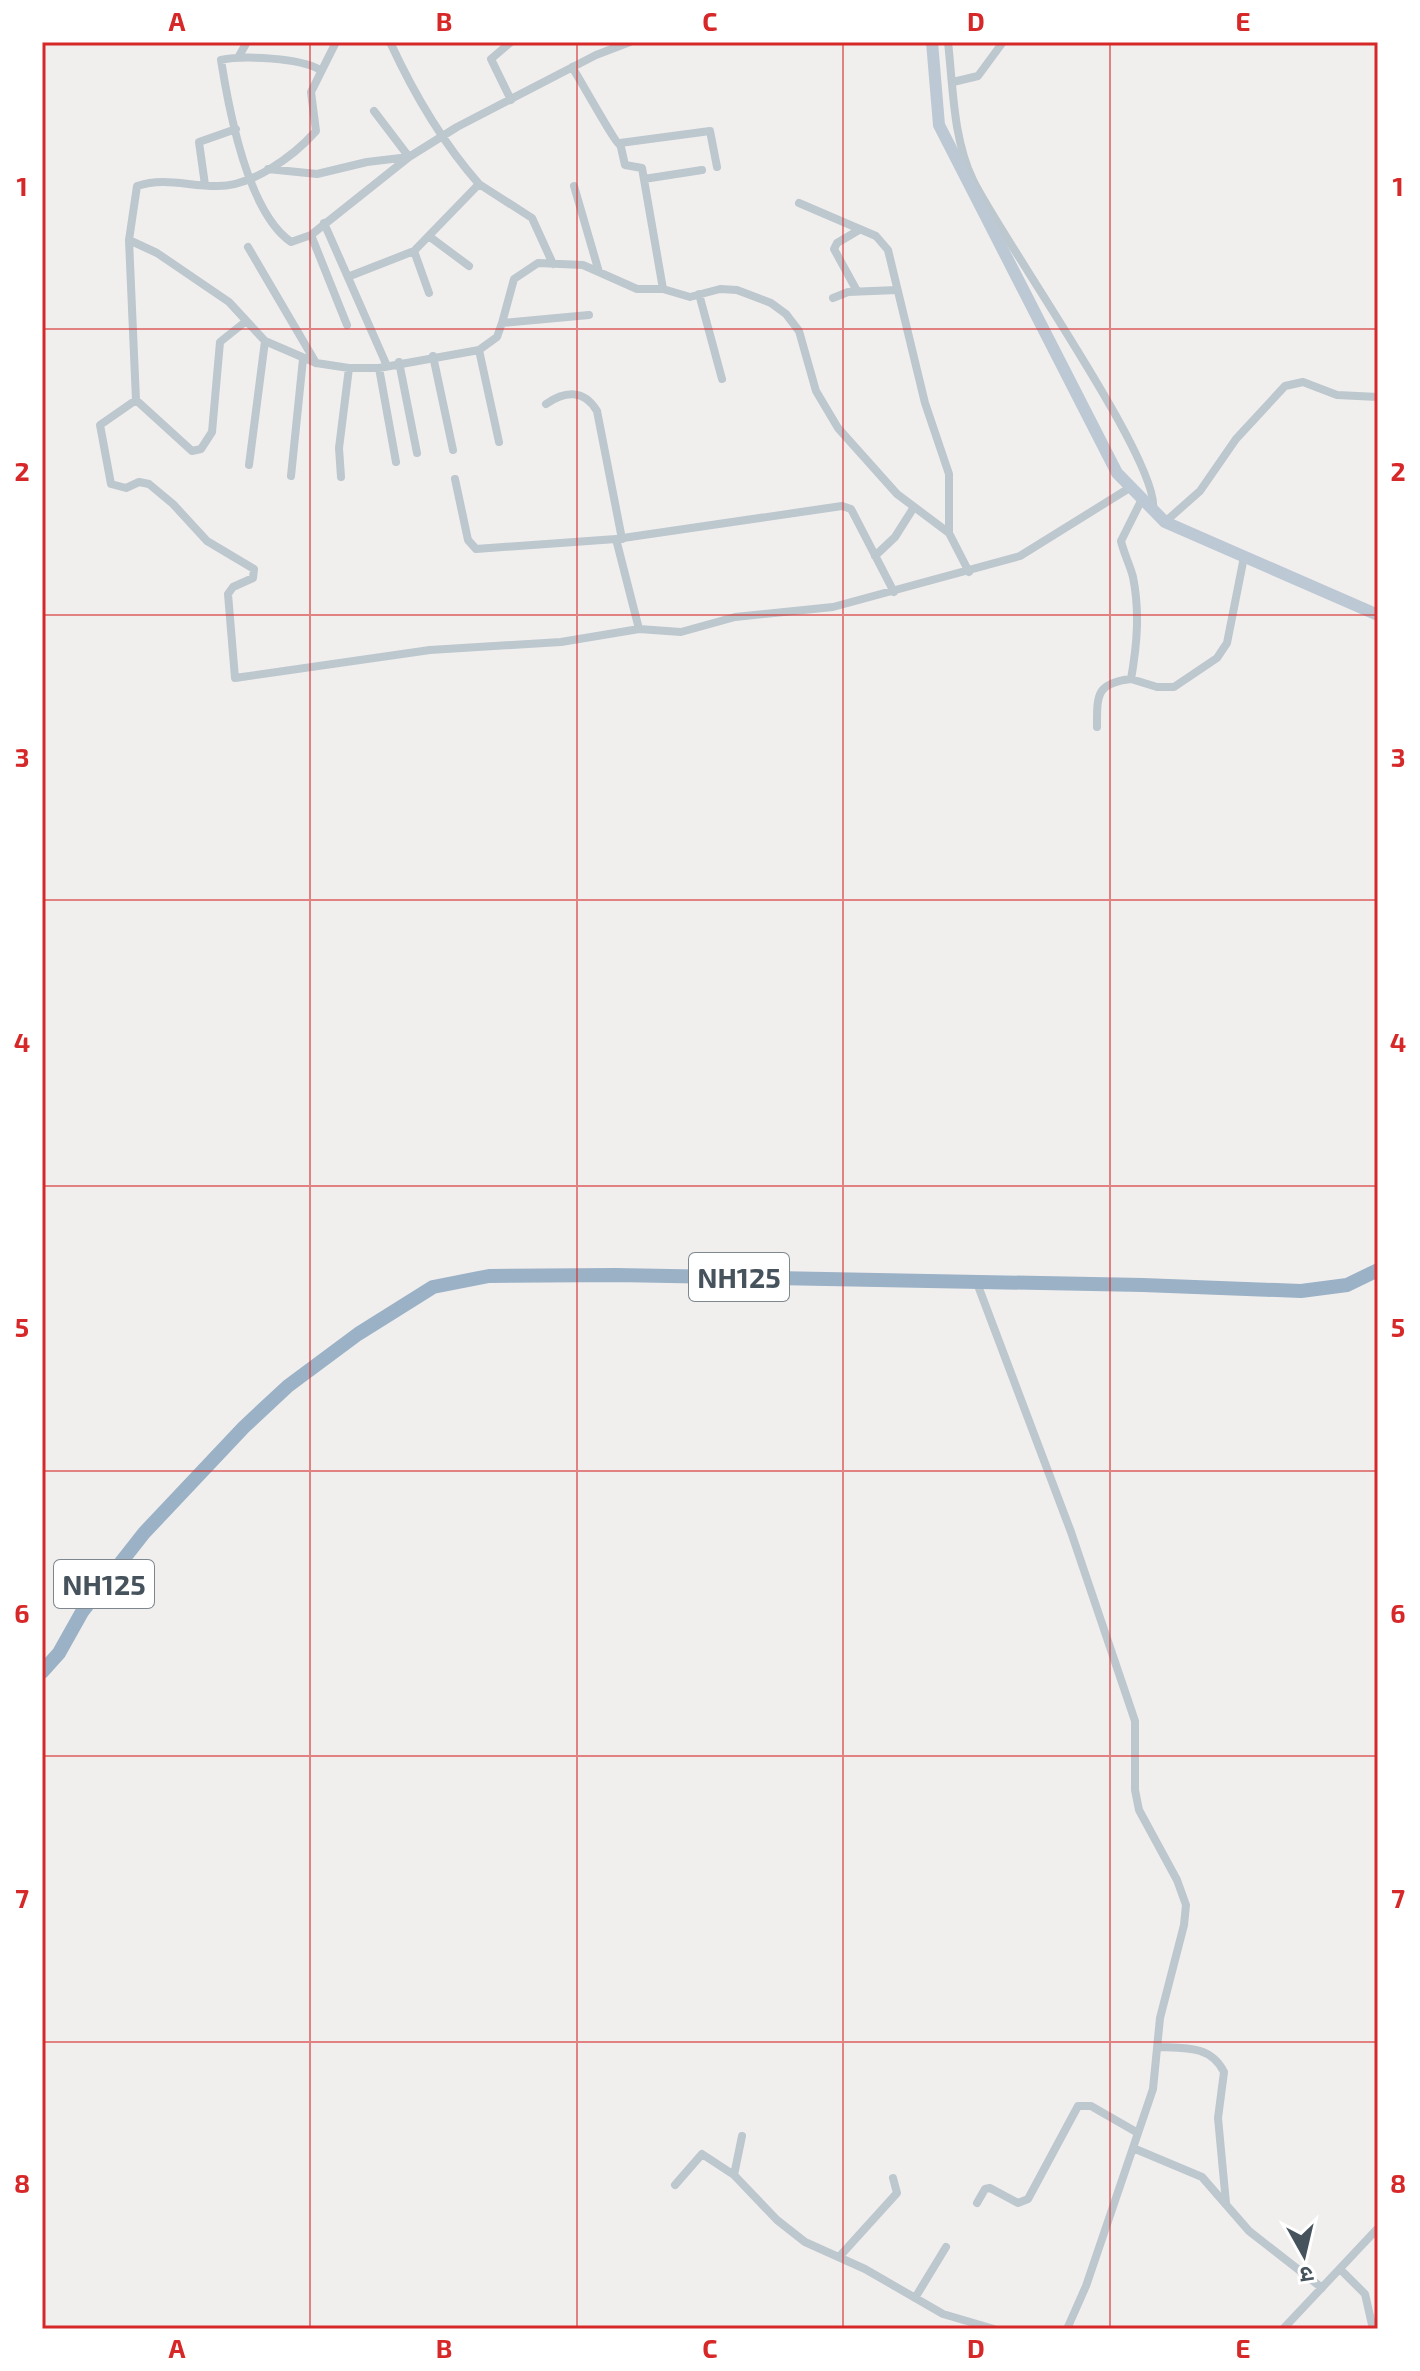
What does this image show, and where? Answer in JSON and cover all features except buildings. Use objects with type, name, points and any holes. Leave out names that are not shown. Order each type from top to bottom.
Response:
[{"type":"highway","name":"NH125","points":[[42,1672],[59,1653],[82,1612],[144,1533],[244,1427],[288,1386],[358,1334],[433,1287],[489,1276],[517,1275],[1301,1291],[1347,1285],[1378,1270]]},
{"type":"main road","points":[[932,42],[939,125],[1117,473],[1165,522],[1378,615]]},
{"type":"street","points":[[239,56],[247,42]]},
{"type":"street","points":[[320,42],[329,52]]},
{"type":"street","points":[[245,322],[220,342],[212,432],[201,449],[192,451],[136,400],[129,240],[137,186],[155,180],[244,185],[268,169],[316,131],[311,92],[336,42]]},
{"type":"street","points":[[390,42],[443,136],[479,184],[532,218],[553,264]]},
{"type":"street","points":[[511,42],[491,59],[511,100]]},
{"type":"street","points":[[320,70],[304,63],[239,56],[221,60],[236,129],[252,180],[278,233],[291,242],[311,235],[409,157],[443,136],[572,67],[630,42]]},
{"type":"street","points":[[948,42],[959,135],[973,181],[1104,395],[1152,491],[1153,510]]},
{"type":"street","points":[[953,82],[978,76],[1003,42]]},
{"type":"street","points":[[572,67],[604,117],[612,139],[620,145],[623,162],[640,167],[663,289]]},
{"type":"street","points":[[374,111],[409,157]]},
{"type":"street","points":[[205,185],[199,142],[236,129]]},
{"type":"street","points":[[620,145],[624,141],[710,131],[717,167]]},
{"type":"street","points":[[268,169],[317,174],[367,162],[409,157]]},
{"type":"street","points":[[644,179],[702,170]]},
{"type":"street","points":[[350,276],[414,251],[479,184]]},
{"type":"street","points":[[574,186],[599,272]]},
{"type":"street","points":[[799,203],[876,236],[885,244],[925,403],[949,474],[949,533]]},
{"type":"street","points":[[324,223],[350,276],[383,367],[396,462]]},
{"type":"street","points":[[857,291],[834,249],[837,243],[859,230]]},
{"type":"street","points":[[311,235],[347,325]]},
{"type":"street","points":[[430,237],[469,266]]},
{"type":"street","points":[[129,240],[157,253],[229,302],[265,341],[303,359],[349,368],[383,367],[479,350],[497,337],[514,279],[538,263],[583,265],[637,289],[663,289],[690,297],[737,290],[759,296],[786,314],[805,346],[816,391],[838,428],[914,507],[949,533],[969,572]]},
{"type":"street","points":[[248,247],[316,363]]},
{"type":"street","points":[[414,251],[429,293]]},
{"type":"street","points":[[833,298],[857,291],[897,290]]},
{"type":"street","points":[[699,294],[722,379]]},
{"type":"street","points":[[502,323],[589,315]]},
{"type":"street","points":[[249,465],[265,341]]},
{"type":"street","points":[[479,350],[499,442]]},
{"type":"street","points":[[433,356],[453,450]]},
{"type":"street","points":[[291,476],[303,359]]},
{"type":"street","points":[[399,362],[417,453]]},
{"type":"street","points":[[341,477],[339,448],[349,368]]},
{"type":"street","points":[[1165,522],[1200,491],[1236,439],[1285,386],[1303,382],[1337,395],[1378,397]]},
{"type":"street","points":[[546,404],[564,394],[573,393],[590,400],[597,411],[619,539],[639,629]]},
{"type":"street","points":[[136,400],[100,425],[111,484],[126,488],[139,482],[149,484],[173,504],[207,541],[254,569],[253,578],[233,587],[228,594],[235,678],[430,650],[561,642],[639,629],[681,632],[735,617],[833,607],[1020,556],[1131,487]]},
{"type":"street","points":[[455,479],[468,540],[476,549],[619,539],[845,506],[853,511],[894,592]]},
{"type":"street","points":[[1131,679],[1137,640],[1137,608],[1121,536],[1142,499]]},
{"type":"street","points":[[875,556],[895,537],[914,507]]},
{"type":"street","points":[[1097,727],[1097,701],[1103,688],[1111,681],[1131,679],[1157,687],[1174,687],[1217,658],[1227,643],[1244,557]]},
{"type":"street","points":[[977,1283],[1071,1532],[1132,1712],[1137,1733],[1135,1790],[1139,1810],[1186,1905],[1184,1925],[1160,2018],[1160,2047],[1153,2089],[1086,2286],[1067,2329]]},
{"type":"street","points":[[1160,2047],[1196,2048],[1209,2053],[1224,2072],[1218,2118],[1226,2204]]},
{"type":"street","points":[[977,2203],[985,2189],[990,2188],[1018,2203],[1028,2199],[1078,2106],[1091,2106],[1138,2133]]},
{"type":"street","points":[[734,2175],[742,2136]]},
{"type":"street","points":[[1133,2148],[1202,2177],[1249,2231],[1322,2288]]},
{"type":"street","points":[[675,2185],[702,2154],[734,2175],[777,2220],[805,2242],[839,2257],[943,2314],[994,2329]]},
{"type":"street","points":[[839,2257],[897,2193],[893,2178]]},
{"type":"street","points":[[1283,2329],[1378,2228]]},
{"type":"street","points":[[915,2298],[946,2247]]},
{"type":"street","points":[[1340,2269],[1365,2294],[1373,2329]]}]
